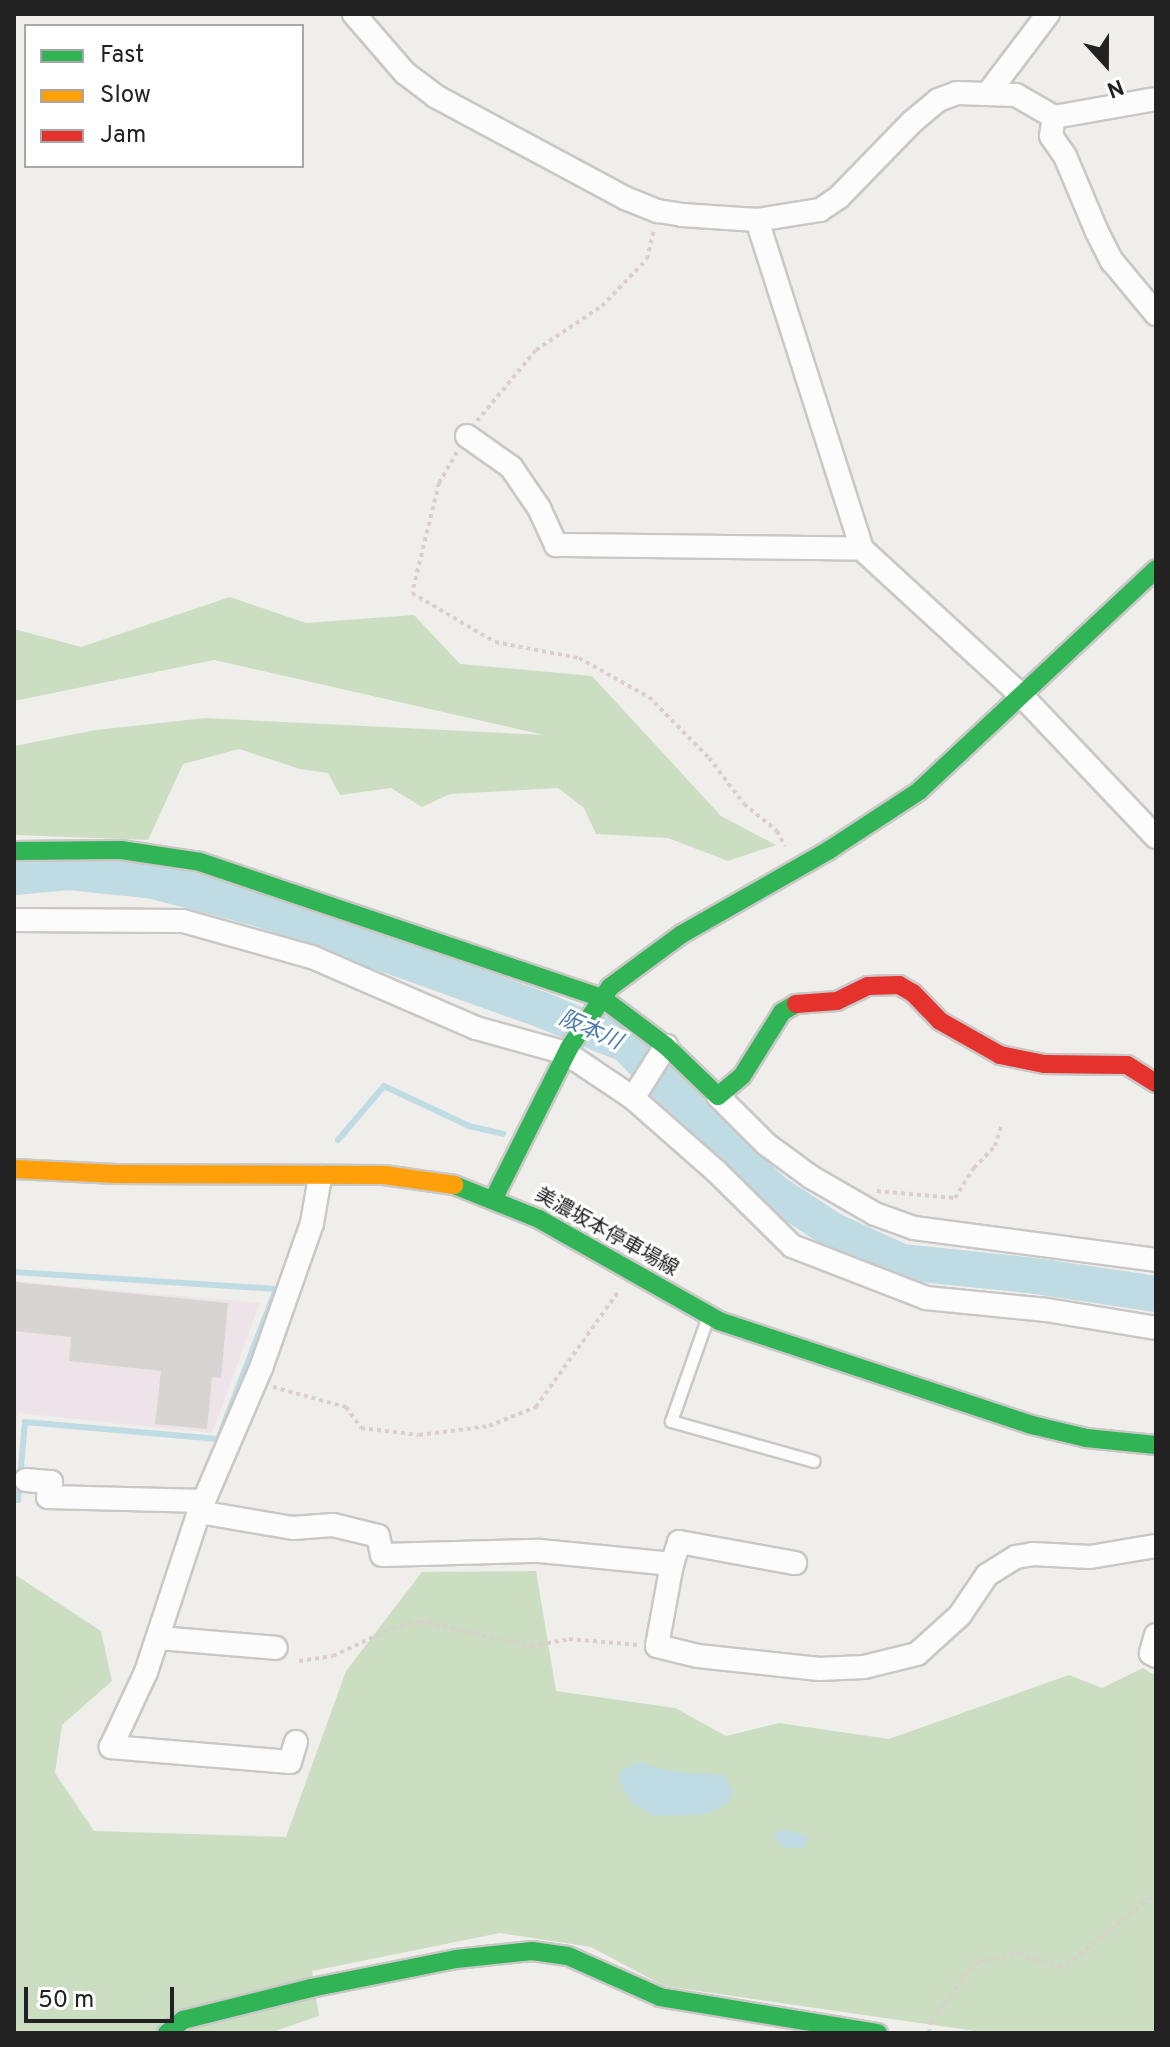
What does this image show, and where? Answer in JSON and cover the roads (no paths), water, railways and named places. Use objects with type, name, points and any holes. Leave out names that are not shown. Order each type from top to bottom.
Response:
[{"type":"street","points":[[354,14],[405,73],[435,96],[625,198],[670,213],[757,220],[820,210],[938,100],[957,93],[1016,95],[1054,117],[1156,99]]},
{"type":"street","points":[[989,92],[1048,14]]},
{"type":"street","points":[[1054,117],[1051,136],[1065,156],[1112,261],[1156,314]]},
{"type":"street","points":[[757,220],[862,549],[1023,697],[1156,837]]},
{"type":"street","points":[[467,436],[511,467],[539,508],[556,545],[862,549]]},
{"type":"street","points":[[494,1198],[567,1050],[599,1002],[636,964],[682,934],[829,850],[919,791],[1154,574]]},
{"type":"street","points":[[14,851],[121,850],[200,862],[599,1002],[666,1046],[766,1144],[811,1177],[875,1214],[914,1228],[1156,1260]]},
{"type":"street","points":[[14,920],[183,921],[312,957],[476,1028],[567,1050],[633,1098],[717,1172],[792,1246],[926,1298],[1046,1310],[1156,1328]]},
{"type":"street","points":[[718,1096],[742,1076],[782,1012],[796,1004],[837,1001],[868,986],[883,984],[906,989],[940,1021],[1000,1055],[1044,1064],[1127,1065],[1156,1083]]},
{"type":"street","points":[[633,1098],[666,1046]]},
{"type":"street","name":"美濃坂本停車場線","points":[[14,1169],[116,1174],[415,1177],[466,1187],[539,1219],[708,1315],[885,1379],[1032,1425],[1086,1438],[1156,1445]]},
{"type":"street","points":[[296,1742],[290,1762],[111,1747],[146,1672],[202,1506],[256,1381],[312,1223],[320,1177]]},
{"type":"street","points":[[26,1480],[51,1482],[48,1497],[202,1506],[293,1528],[333,1525],[378,1536],[382,1555],[540,1551],[672,1564]]},
{"type":"street","points":[[795,1563],[679,1542],[657,1646],[769,1665],[864,1667],[917,1654],[960,1615],[987,1575],[1016,1557],[1033,1554],[1090,1557],[1156,1546]]},
{"type":"street","points":[[1156,1635],[1151,1653],[1156,1656]]},
{"type":"street","points":[[158,1638],[276,1648]]},
{"type":"street","points":[[167,2033],[183,2020],[311,1988],[456,1959],[532,1951],[568,1956],[660,1997],[878,2033]]},
{"type":"lane","points":[[708,1315],[671,1421],[813,1461]]},
{"type":"water","points":[[638,1762],[675,1772],[725,1775],[733,1794],[726,1805],[702,1815],[653,1816],[631,1802],[618,1780],[621,1771]]},
{"type":"water","points":[[789,1830],[808,1837],[804,1848],[784,1848],[775,1839],[775,1832]]},
{"type":"waterway","name":"阪本川","points":[[14,877],[69,872],[154,881],[260,909],[540,1009],[627,1045],[714,1136],[774,1192],[832,1230],[902,1262],[1028,1275],[1156,1294]]},
{"type":"waterway","points":[[338,1140],[384,1086],[469,1126],[503,1134]]},
{"type":"waterway","points":[[14,1272],[276,1289],[218,1439],[25,1422],[18,1500],[14,1500]]}]
